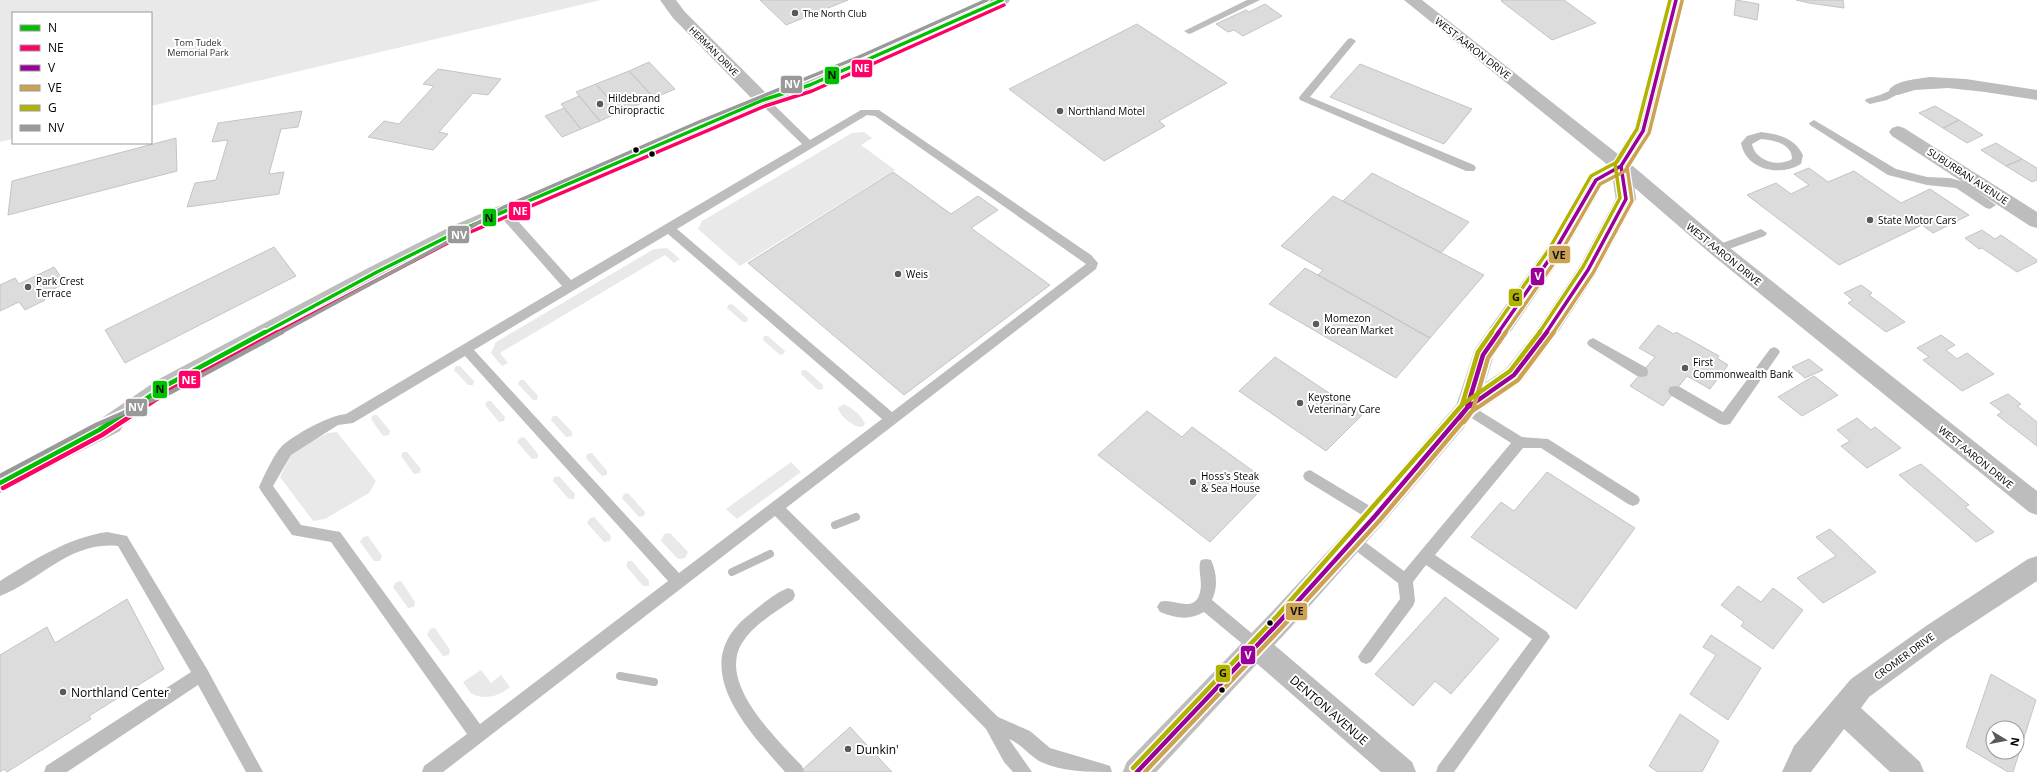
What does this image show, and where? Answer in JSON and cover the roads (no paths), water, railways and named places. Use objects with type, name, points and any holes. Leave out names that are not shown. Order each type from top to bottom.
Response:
[{"type":"street","name":"HERMAN DRIVE","points":[[668,0],[679,15],[764,100]]},
{"type":"street","points":[[764,100],[788,83],[805,75],[980,0]]},
{"type":"street","points":[[0,483],[99,430],[174,397],[447,249],[504,213],[764,100],[810,85],[1002,0]]},
{"type":"street","name":"WEST AARON DRIVE","points":[[1412,0],[1621,166],[1718,250],[2037,505]]},
{"type":"street","points":[[1467,408],[1483,355],[1553,254],[1596,180],[1621,166],[1643,131],[1676,0]]},
{"type":"street","points":[[1898,90],[1910,85],[1944,83],[1978,86],[2037,95]]},
{"type":"street","name":"SUBURBAN AVENUE","points":[[1898,132],[2037,221]]},
{"type":"street","points":[[1137,772],[1256,646],[1374,516],[1467,408],[1514,375],[1547,332],[1588,270],[1626,199],[1621,166]]},
{"type":"street","name":"CROMER DRIVE","points":[[1796,772],[1804,756],[1860,688],[1935,634],[2037,567]]},
{"type":"street","name":"DENTON AVENUE","points":[[1256,646],[1402,772]]},
{"type":"street","points":[[1842,709],[1910,772]]},
{"type":"lane","points":[[1189,31],[1255,0]]},
{"type":"lane","points":[[1350,41],[1304,98],[1470,168]]},
{"type":"lane","points":[[1870,101],[1898,90]]},
{"type":"lane","points":[[764,100],[809,145]]},
{"type":"lane","points":[[430,772],[1090,269],[1092,262],[875,112],[865,112],[348,419],[336,420],[295,444],[286,451],[266,487],[297,531],[335,536],[478,735]]},
{"type":"lane","points":[[1814,123],[1892,172],[1927,181],[1950,182],[1960,185],[1990,205]]},
{"type":"lane","points":[[504,213],[570,287]]},
{"type":"lane","points":[[669,228],[892,420]]},
{"type":"lane","points":[[1718,250],[1761,233]]},
{"type":"lane","points":[[1593,343],[1642,372]]},
{"type":"lane","points":[[466,349],[678,582]]},
{"type":"lane","points":[[1675,391],[1725,420],[1774,352]]},
{"type":"lane","points":[[1467,408],[1520,442],[1543,443],[1633,500]]},
{"type":"lane","points":[[1405,580],[1520,442]]},
{"type":"lane","points":[[1310,476],[1374,516]]},
{"type":"lane","points":[[776,508],[992,723],[1010,756],[1024,772]]},
{"type":"lane","points":[[0,589],[59,555],[87,542],[108,538],[122,540],[201,674],[255,772]]},
{"type":"lane","points":[[1352,540],[1405,580],[1408,601],[1366,656]]},
{"type":"lane","points":[[1425,556],[1542,637],[1444,772]]},
{"type":"lane","points":[[1165,608],[1189,611],[1197,608],[1203,602],[1208,594],[1210,583],[1206,565]]},
{"type":"lane","points":[[788,595],[748,626],[736,640],[728,656],[729,676],[734,690],[752,721],[796,772]]},
{"type":"lane","points":[[1203,602],[1256,646]]},
{"type":"lane","points":[[52,772],[201,674]]},
{"type":"lane","points":[[992,723],[1024,737],[1045,755],[1104,772]]},
{"type":"waterway","points":[[835,525],[856,517]]},
{"type":"waterway","points":[[732,572],[770,554]]},
{"type":"waterway","points":[[620,676],[654,682]]},
{"type":"place","name":"The North Club","points":[[795,13]]},
{"type":"place","name":"Hildebrand Chiropractic","points":[[600,104]]},
{"type":"place","name":"Northland Motel","points":[[1060,111]]},
{"type":"place","name":"State Motor Cars","points":[[1870,220]]},
{"type":"place","name":"Weis","points":[[898,274]]},
{"type":"place","name":"Park Crest Terrace","points":[[28,287]]},
{"type":"place","name":"Momezon Korean Market","points":[[1316,324]]},
{"type":"place","name":"First Commonwealth Bank","points":[[1685,368]]},
{"type":"place","name":"Keystone Veterinary Care","points":[[1300,403]]},
{"type":"place","name":"Hoss's Steak & Sea House","points":[[1193,482]]},
{"type":"place","name":"Northland Center","points":[[63,692]]},
{"type":"place","name":"Dunkin'","points":[[848,749]]},
{"type":"park label","name":"Tom Tudek Memorial Park","points":[[198,48]]}]
